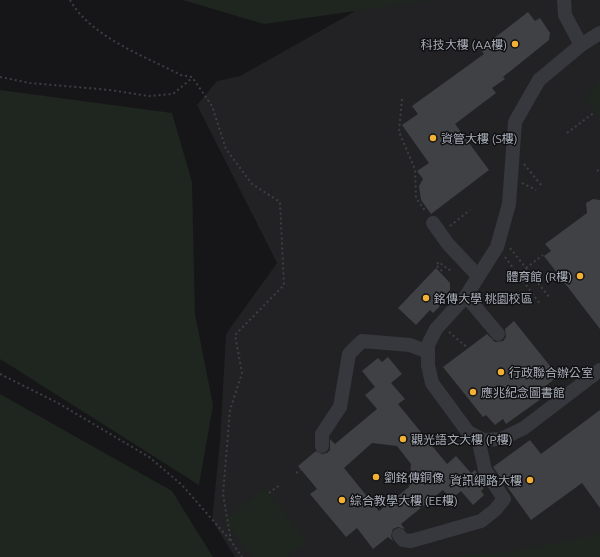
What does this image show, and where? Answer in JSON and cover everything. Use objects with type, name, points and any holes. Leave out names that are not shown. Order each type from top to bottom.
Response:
[{"type":"lane","points":[[564,0],[565,15],[580,45]]},
{"type":"lane","points":[[600,33],[580,45],[539,80],[515,122],[509,204],[497,247],[466,296],[436,329],[428,345],[428,365],[432,383],[468,432],[483,440],[501,440],[524,428],[600,370]]},
{"type":"lane","points":[[437,228],[448,244],[478,276]]},
{"type":"lane","points":[[466,296],[498,334]]},
{"type":"lane","points":[[322,446],[322,434],[340,407],[348,354],[362,341],[410,345],[428,352]]},
{"type":"lane","points":[[399,535],[404,540],[411,541],[481,522],[495,510],[504,499],[485,470],[478,438]]},
{"type":"path","points":[[70,0],[79,12],[104,36],[181,75],[192,77],[212,106],[226,148],[252,184],[280,202],[284,286],[236,335],[242,373],[230,410],[223,494],[231,541]]},
{"type":"path","points":[[0,77],[30,83],[110,90],[149,96],[173,94],[192,77]]},
{"type":"path","points":[[402,99],[399,132],[415,169],[416,198],[437,228],[470,210]]},
{"type":"path","points":[[567,133],[595,112]]},
{"type":"path","points":[[522,162],[542,186]]},
{"type":"path","points":[[597,171],[600,168]]},
{"type":"path","points":[[521,183],[536,190]]},
{"type":"path","points":[[508,245],[550,298]]},
{"type":"path","points":[[503,254],[541,305]]},
{"type":"path","points":[[526,268],[543,255]]},
{"type":"path","points":[[442,271],[436,265],[439,262],[449,270]]},
{"type":"path","points":[[448,330],[468,348]]},
{"type":"path","points":[[0,374],[58,404],[149,457],[182,485],[231,541],[242,557]]},
{"type":"path","points":[[296,473],[301,470]]},
{"type":"path","points":[[269,493],[280,486]]},
{"type":"shaded area","points":[[183,0],[432,0],[264,24]]},
{"type":"shaded area","name":"銘傳大學 桃園校區","points":[[370,0],[600,0],[600,557],[235,557],[212,520],[220,442],[226,334],[277,263],[197,105],[217,81],[240,76],[352,13]]},
{"type":"shaded area","points":[[600,80],[600,118],[584,98]]},
{"type":"shaded area","points":[[0,90],[172,113],[192,182],[195,314],[213,405],[199,485],[0,359]]},
{"type":"shaded area","points":[[0,394],[172,491],[213,557],[0,557]]},
{"type":"shaded area","points":[[265,488],[307,542],[288,557],[252,557],[224,520]]},
{"type":"shaded area","points":[[600,532],[600,557],[438,557],[509,552],[595,535]]},
{"type":"building","name":"資管大樓 (S樓)","points":[[528,12],[535,21],[540,18],[550,33],[549,40],[503,77],[505,79],[492,88],[496,93],[455,124],[489,170],[431,214],[421,200],[419,186],[423,179],[417,171],[429,163],[402,125],[418,114],[412,106],[484,54],[480,49]]},
{"type":"building","name":"體育館 (R樓)","points":[[593,199],[600,200],[600,329],[544,256],[551,251],[545,244],[587,213],[586,203]]},
{"type":"building","points":[[436,268],[450,283],[450,290],[438,303],[440,306],[433,313],[430,310],[416,325],[398,308]]},
{"type":"building","name":"行政聯合辦公室","points":[[514,321],[558,376],[537,393],[541,399],[506,424],[503,419],[495,425],[486,415],[483,417],[443,367],[487,334],[495,342],[503,341],[506,337],[505,329]]},
{"type":"building","name":"觀光語文大樓 (P樓)","points":[[388,357],[402,374],[391,383],[405,399],[398,404],[447,464],[456,456],[471,473],[475,470],[486,486],[481,491],[484,495],[473,505],[461,491],[451,499],[443,490],[401,524],[405,529],[398,527],[393,529],[391,536],[393,541],[388,537],[373,549],[357,528],[346,537],[310,494],[317,489],[298,466],[316,451],[322,454],[327,453],[330,450],[330,439],[335,444],[377,409],[365,395],[375,387],[362,371],[378,358],[382,362]],"holes":[[[372,443],[397,446],[411,464],[409,487],[379,511],[344,468]]]},
{"type":"building","points":[[600,410],[600,508],[582,483],[531,520],[493,467],[530,440],[541,454]]},
{"type":"place","name":"科技大樓 (AA樓)","points":[[515,44]]},
{"type":"place","name":"資管大樓 (S樓)","points":[[433,138]]},
{"type":"place","name":"體育館 (R樓)","points":[[580,276]]},
{"type":"place","name":"銘傳大學 桃園校區","points":[[426,298]]},
{"type":"place","name":"行政聯合辦公室","points":[[501,372]]},
{"type":"place","name":"應兆紀念圖書館","points":[[473,392]]},
{"type":"place","name":"觀光語文大樓 (P樓)","points":[[403,439]]},
{"type":"place","name":"劉銘傳銅像","points":[[376,477]]},
{"type":"place","name":"資訊網路大樓","points":[[530,480]]},
{"type":"place","name":"綜合教學大樓 (EE樓)","points":[[342,500]]}]
